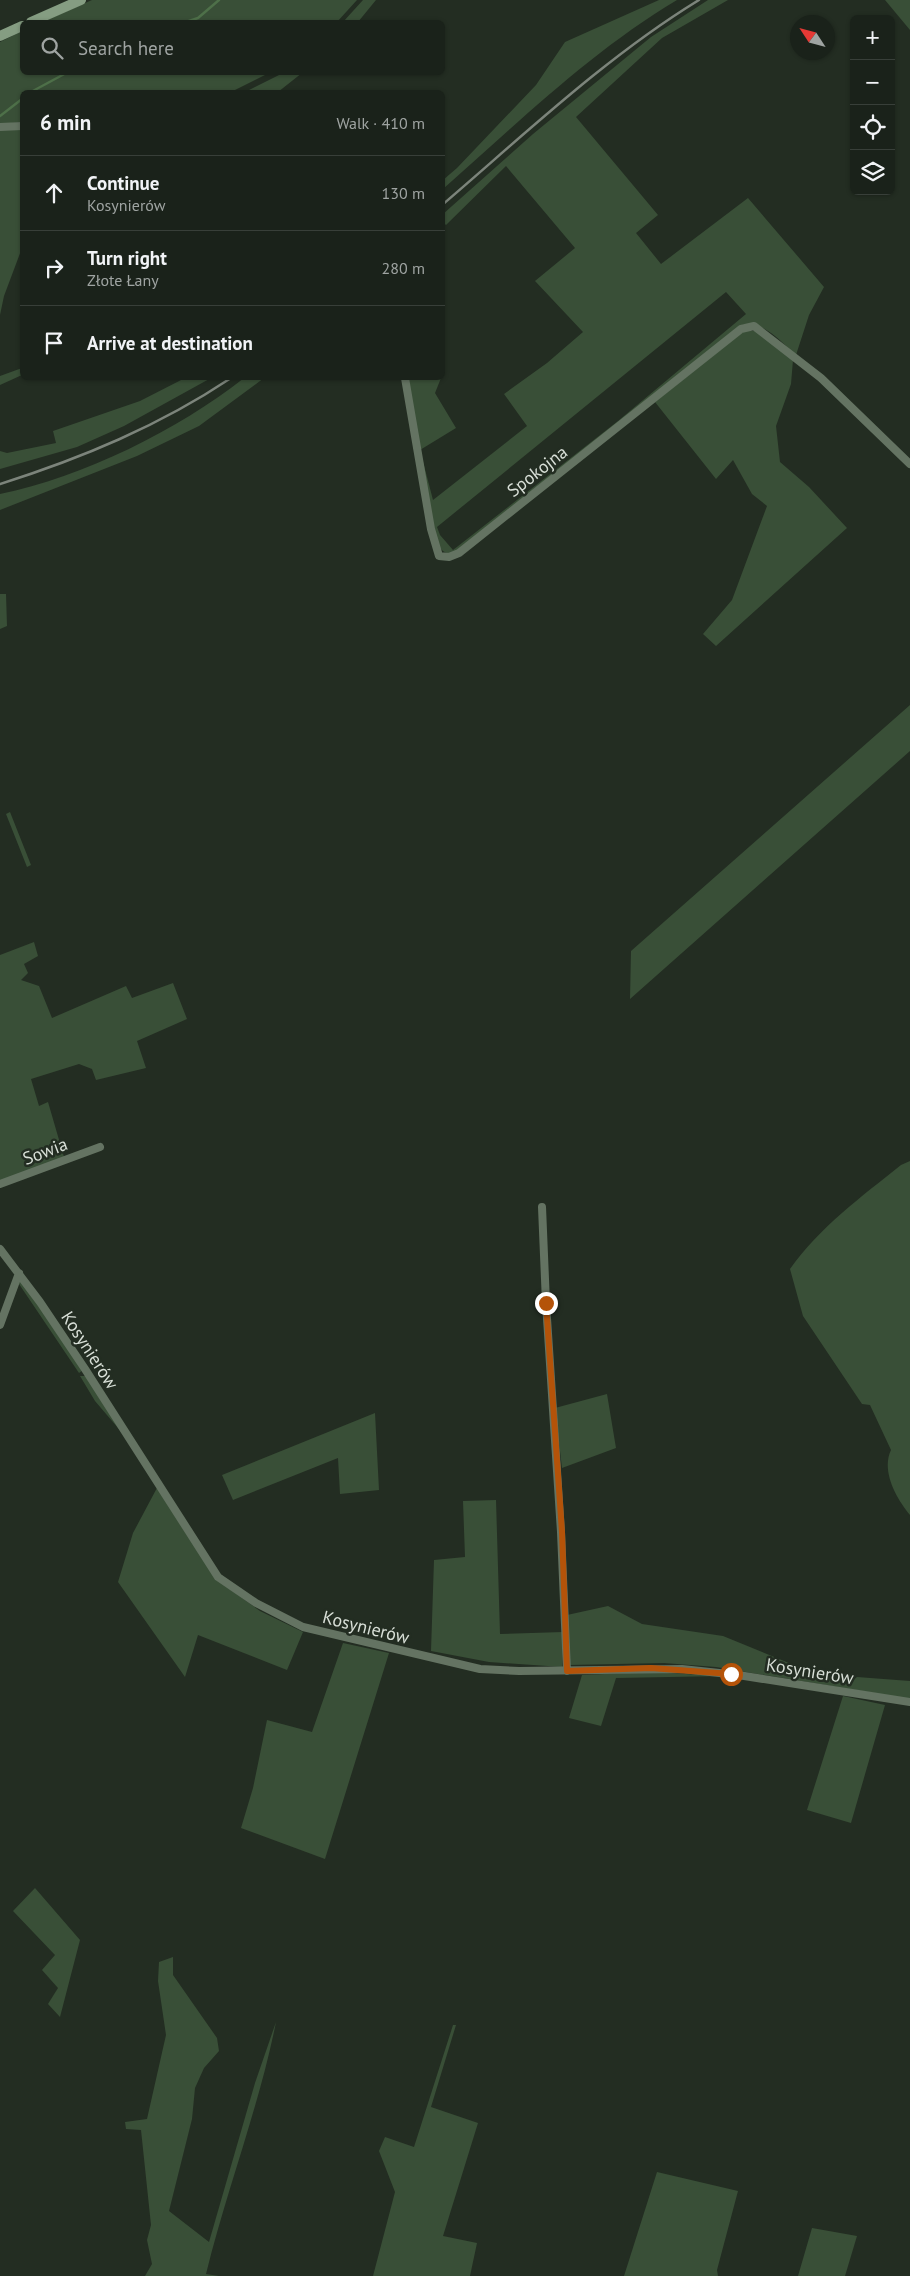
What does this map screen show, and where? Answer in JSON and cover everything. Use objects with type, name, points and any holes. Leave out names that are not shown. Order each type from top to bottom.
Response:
[{"type":"street","points":[[35,20],[80,0]]},
{"type":"street","points":[[0,36],[20,27]]},
{"type":"street","points":[[0,127],[20,126]]},
{"type":"street","name":"Spokojna","points":[[405,380],[431,529],[439,556],[449,557],[473,542],[741,329],[754,326],[828,385],[910,464]]},
{"type":"street","name":"Sowia","points":[[0,1184],[100,1147]]},
{"type":"street","points":[[542,1206],[546,1303],[562,1532],[567,1671]]},
{"type":"street","name":"Kosynierów","points":[[0,1249],[19,1273],[85,1369],[218,1577],[256,1604],[304,1627],[480,1669],[567,1671],[643,1668],[682,1669],[738,1675],[910,1702]]},
{"type":"street","points":[[0,1324],[19,1273]]},
{"type":"green space","points":[[92,0],[357,0],[339,20],[47,20]]},
{"type":"green space","points":[[363,0],[376,0],[360,20],[345,20]]},
{"type":"green space","points":[[659,0],[677,0],[645,20],[585,65],[445,187],[445,178],[536,85],[565,42]]},
{"type":"green space","points":[[708,0],[728,0],[662,38],[576,117],[658,215],[636,233],[661,264],[748,198],[824,287],[809,315],[796,355],[771,333],[757,325],[742,325],[452,554],[441,549],[438,545],[422,456],[433,500],[527,426],[504,394],[547,363],[583,332],[535,281],[575,248],[506,166],[446,225],[445,212],[533,134],[651,37]],"holes":[[[726,292],[746,314],[618,421],[453,550],[440,535],[437,527]]]},
{"type":"green space","points":[[885,0],[910,0],[910,30]]},
{"type":"green space","points":[[20,32],[20,75],[265,75],[235,90],[20,90],[20,122],[0,124],[0,42]]},
{"type":"green space","points":[[279,75],[299,75],[281,90],[249,90]]},
{"type":"green space","points":[[20,129],[20,253],[4,296],[0,315],[0,130]]},
{"type":"green space","points":[[744,331],[757,331],[793,360],[791,384],[776,426],[780,462],[809,487],[847,528],[716,646],[703,634],[732,600],[767,506],[752,494],[733,460],[716,479],[655,402]]},
{"type":"green space","points":[[20,369],[20,376],[0,385],[0,376]]},
{"type":"green space","points":[[181,380],[207,380],[124,426],[77,447],[0,469],[0,451],[7,453],[56,443],[53,431],[140,401]]},
{"type":"green space","points":[[241,380],[261,380],[199,426],[137,456],[0,510],[0,494],[64,476],[96,464],[160,433],[218,397]]},
{"type":"green space","points":[[408,380],[440,380],[435,393],[456,428],[420,450]]},
{"type":"green space","points":[[0,594],[6,594],[7,626],[0,629]]},
{"type":"green space","points":[[910,705],[910,751],[630,999],[631,951]]},
{"type":"green space","points":[[10,812],[31,865],[27,867],[6,814]]},
{"type":"green space","points":[[34,942],[38,956],[24,964],[28,973],[21,980],[39,986],[52,1018],[126,986],[132,998],[173,983],[187,1019],[137,1041],[146,1068],[96,1080],[92,1069],[79,1064],[31,1079],[39,1106],[48,1102],[64,1157],[0,1182],[0,955]]},
{"type":"green space","points":[[910,1161],[910,1515],[891,1484],[888,1458],[891,1450],[870,1405],[862,1404],[803,1316],[790,1269],[814,1240],[842,1213],[901,1165]]},
{"type":"green space","points":[[20,1278],[83,1370],[79,1373],[19,1284]]},
{"type":"green space","points":[[80,1376],[87,1376],[124,1435],[95,1401]]},
{"type":"green space","points":[[607,1394],[616,1448],[562,1468],[555,1408]]},
{"type":"green space","points":[[375,1413],[379,1490],[340,1494],[338,1458],[233,1500],[222,1475]]},
{"type":"green space","points":[[158,1486],[185,1532],[217,1580],[260,1611],[303,1632],[287,1670],[198,1635],[185,1677],[118,1582],[133,1533]]},
{"type":"green space","points":[[496,1500],[500,1634],[563,1632],[562,1667],[489,1662],[431,1651],[434,1560],[465,1557],[463,1501]]},
{"type":"green space","points":[[608,1606],[642,1624],[723,1636],[806,1670],[852,1681],[857,1677],[910,1681],[910,1699],[716,1667],[664,1663],[569,1665],[567,1615]]},
{"type":"green space","points":[[343,1643],[389,1653],[325,1859],[241,1828],[253,1788],[267,1720],[312,1732]]},
{"type":"green space","points":[[649,1672],[723,1676],[616,1678],[601,1726],[569,1718],[582,1675]]},
{"type":"green space","points":[[843,1696],[885,1705],[851,1823],[807,1810]]},
{"type":"green space","points":[[35,1888],[80,1940],[60,2017],[48,2004],[58,1988],[42,1970],[55,1955],[13,1911]]},
{"type":"green space","points":[[173,1957],[173,1975],[217,2038],[219,2051],[204,2068],[195,2088],[192,2119],[169,2211],[209,2242],[255,2083],[276,2022],[261,2085],[206,2274],[219,2276],[145,2276],[152,2264],[147,2240],[151,2225],[141,2130],[126,2129],[125,2122],[147,2119],[166,2035],[158,1981],[159,1962]]},
{"type":"green space","points":[[453,2025],[456,2025],[431,2107],[478,2123],[443,2236],[477,2243],[470,2276],[373,2276],[395,2192],[379,2151],[385,2137],[414,2147]]},
{"type":"green space","points":[[657,2172],[738,2191],[717,2270],[718,2276],[624,2276]]},
{"type":"green space","points":[[812,2228],[857,2236],[845,2276],[798,2276]]},
{"type":"waterway","points":[[192,20],[198,18],[219,0]]},
{"type":"waterway","points":[[35,90],[62,75]]},
{"type":"waterway","points":[[0,116],[20,101]]},
{"type":"railway","points":[[445,202],[599,71],[631,46],[699,0]]},
{"type":"railway","points":[[0,484],[90,452],[148,426],[228,380]]},
{"type":"route","points":[[546,1303],[562,1532],[567,1671],[651,1668],[731,1674]]}]
